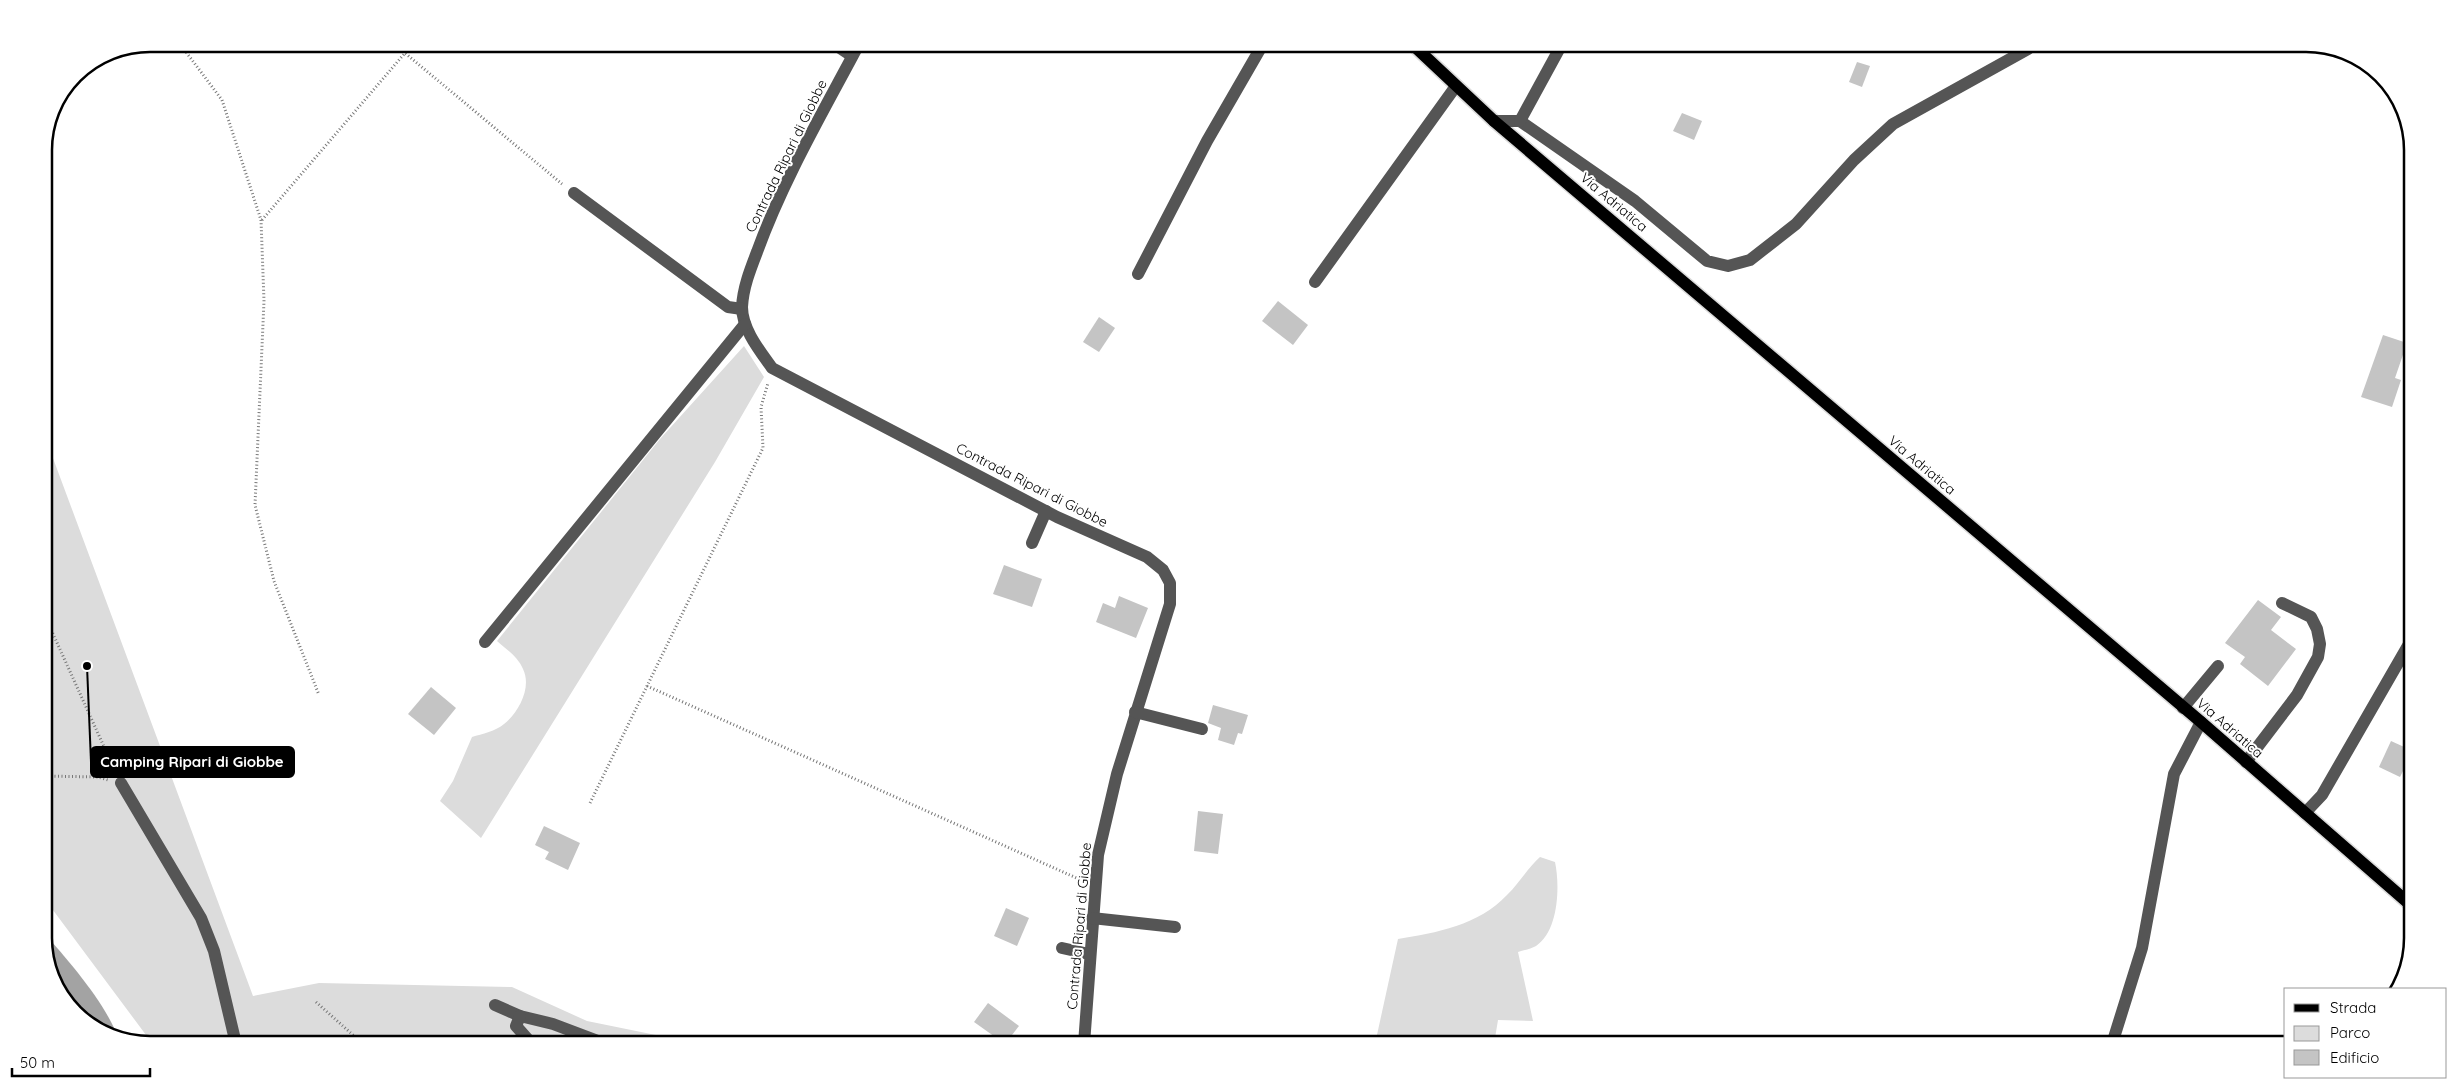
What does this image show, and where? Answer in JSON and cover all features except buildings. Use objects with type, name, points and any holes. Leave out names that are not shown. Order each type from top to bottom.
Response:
[{"type":"main road","name":"Via Adriatica","points":[[1421,52],[1494,121],[2201,722],[2305,813],[2404,895]]},
{"type":"street","points":[[1138,274],[1207,141],[1258,52]]},
{"type":"street","points":[[1520,121],[1557,52]]},
{"type":"street","points":[[1494,121],[1520,121],[1635,200],[1707,261],[1728,266],[1750,260],[1796,224],[1854,160],[1893,124],[2023,52]]},
{"type":"street","points":[[847,53],[852,56]]},
{"type":"street","name":"Contrada Ripari di Giobbe","points":[[854,53],[766,226],[746,283],[742,309],[745,324],[760,351],[772,368],[1046,511],[1147,558],[1163,570],[1170,583],[1170,604],[1135,712],[1108,810],[1098,855],[1089,954],[1084,1036]]},
{"type":"street","points":[[1315,282],[1456,86]]},
{"type":"street","points":[[574,193],[728,307],[742,309]]},
{"type":"street","points":[[485,642],[745,324]]},
{"type":"street","points":[[1032,543],[1046,511]]},
{"type":"street","points":[[2246,762],[2297,695],[2318,657],[2320,644],[2317,629],[2311,617],[2282,603]]},
{"type":"street","points":[[2305,813],[2322,795],[2404,653]]},
{"type":"street","points":[[2183,708],[2218,666]]},
{"type":"street","points":[[1135,712],[1202,729]]},
{"type":"street","points":[[2114,1036],[2142,948],[2174,774],[2201,722]]},
{"type":"street","points":[[121,783],[201,918],[214,951],[234,1036]]},
{"type":"street","points":[[1092,918],[1175,927]]},
{"type":"street","points":[[1062,948],[1089,954]]},
{"type":"street","points":[[495,1005],[520,1016],[553,1024],[585,1036]]},
{"type":"street","points":[[520,1016],[516,1026],[525,1036]]},
{"type":"path","points":[[187,53],[222,100],[261,220],[264,301],[255,505],[274,581],[320,695]]},
{"type":"path","points":[[261,220],[406,53],[574,193]]},
{"type":"path","points":[[590,803],[763,448],[761,407],[772,368]]},
{"type":"path","points":[[53,634],[121,783]]},
{"type":"path","points":[[647,686],[1095,886]]},
{"type":"path","points":[[53,776],[98,777],[121,783]]},
{"type":"path","points":[[316,1002],[354,1036]]},
{"type":"green space","points":[[744,346],[764,377],[715,462],[481,838],[440,801],[453,781],[472,737],[504,724],[515,713],[523,699],[526,684],[523,669],[515,657],[497,641],[660,439]]},
{"type":"green space","points":[[53,458],[253,996],[319,983],[512,987],[587,1021],[661,1036],[146,1035],[53,910]]},
{"type":"green space","points":[[1540,857],[1555,862],[1557,872],[1556,907],[1549,930],[1544,939],[1536,946],[1518,952],[1533,1021],[1498,1020],[1495,1036],[1377,1036],[1398,939],[1456,926],[1484,914],[1507,895]]},
{"type":"shaded area","points":[[53,943],[96,997],[114,1028],[91,1015],[69,992],[58,969]]},
{"type":"place","name":"Camping Ripari di Giobbe","points":[[87,666]]}]
